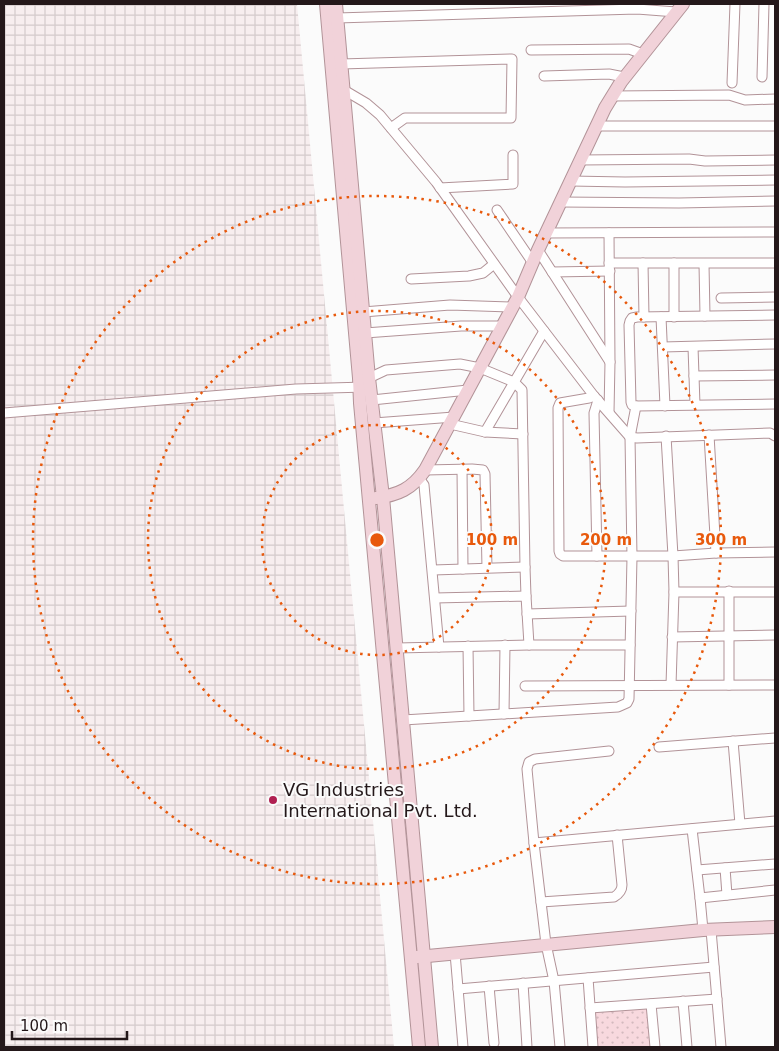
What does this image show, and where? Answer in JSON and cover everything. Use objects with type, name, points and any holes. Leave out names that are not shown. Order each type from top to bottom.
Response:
[{"type":"street","points":[[326,4],[366,384],[372,400],[383,497],[432,1047]]},
{"type":"street","points":[[336,4],[365,333],[369,498],[419,1047]]},
{"type":"street","points":[[732,83],[735,4]]},
{"type":"street","points":[[762,77],[764,4]]},
{"type":"street","points":[[369,498],[383,497],[410,488],[422,474],[515,302],[605,108],[624,78],[679,8]]},
{"type":"street","points":[[337,18],[679,8]]},
{"type":"street","points":[[531,50],[630,49],[643,54]]},
{"type":"street","points":[[341,64],[512,59],[511,118],[405,118],[391,128]]},
{"type":"street","points":[[544,76],[609,74],[624,78]]},
{"type":"street","points":[[344,90],[373,109],[391,128],[440,188],[494,264],[515,302],[544,332],[596,398],[630,437],[770,433],[775,436]]},
{"type":"street","points":[[612,96],[729,95],[745,100],[775,99]]},
{"type":"street","points":[[596,126],[775,126]]},
{"type":"street","points":[[440,188],[513,184],[513,155]]},
{"type":"street","points":[[580,160],[775,160]]},
{"type":"street","points":[[570,181],[775,180]]},
{"type":"street","points":[[560,202],[679,203],[775,201]]},
{"type":"street","points":[[498,210],[532,263]]},
{"type":"street","points":[[546,233],[775,232]]},
{"type":"street","points":[[609,233],[609,412]]},
{"type":"street","points":[[538,250],[610,362]]},
{"type":"street","points":[[643,263],[644,317]]},
{"type":"street","points":[[552,272],[643,263],[775,263]]},
{"type":"street","points":[[674,263],[674,317]]},
{"type":"street","points":[[411,279],[477,275],[483,273],[494,264]]},
{"type":"street","points":[[704,264],[705,316]]},
{"type":"street","points":[[721,298],[775,297]]},
{"type":"street","points":[[363,312],[450,304],[515,302]]},
{"type":"street","points":[[775,315],[644,317],[632,318],[629,325],[632,405],[775,404]]},
{"type":"street","points":[[661,317],[665,406]]},
{"type":"street","points":[[365,333],[461,326],[502,326]]},
{"type":"street","points":[[485,432],[544,332]]},
{"type":"street","points":[[663,348],[775,344]]},
{"type":"street","points":[[693,346],[695,405]]},
{"type":"street","points":[[4,413],[366,384],[386,370],[460,364],[480,368],[514,382],[522,390],[525,566],[529,645]]},
{"type":"street","points":[[694,376],[775,375]]},
{"type":"street","points":[[372,400],[468,390]]},
{"type":"street","points":[[596,398],[594,412],[597,556]]},
{"type":"street","points":[[596,398],[560,403],[558,408],[560,554],[564,556],[673,556],[775,552]]},
{"type":"street","points":[[403,720],[623,706],[627,703],[629,699],[632,556],[630,437],[636,406]]},
{"type":"street","points":[[374,423],[452,421],[485,432],[523,434]]},
{"type":"street","points":[[709,435],[716,553]]},
{"type":"street","points":[[666,436],[674,592],[671,685]]},
{"type":"street","points":[[422,474],[462,469],[483,470],[485,474],[487,568]]},
{"type":"street","points":[[462,469],[463,569]]},
{"type":"street","points":[[422,474],[433,570],[439,647]]},
{"type":"street","points":[[433,570],[525,566]]},
{"type":"street","points":[[729,591],[729,685]]},
{"type":"street","points":[[674,592],[775,592]]},
{"type":"street","points":[[435,598],[526,596]]},
{"type":"street","points":[[527,614],[631,610]]},
{"type":"street","points":[[672,637],[775,635]]},
{"type":"street","points":[[397,648],[505,645],[630,645]]},
{"type":"street","points":[[504,714],[505,645]]},
{"type":"street","points":[[468,646],[469,716]]},
{"type":"street","points":[[525,686],[775,685]]},
{"type":"street","points":[[659,747],[775,738]]},
{"type":"street","points":[[733,742],[740,824]]},
{"type":"street","points":[[560,1047],[554,981],[546,944],[527,769],[529,762],[535,759],[609,751]]},
{"type":"street","points":[[534,842],[775,821]]},
{"type":"street","points":[[692,829],[700,898],[714,967],[721,1047]]},
{"type":"street","points":[[541,902],[614,897],[618,895],[622,885],[617,835]]},
{"type":"street","points":[[697,870],[775,864]]},
{"type":"street","points":[[725,868],[728,895]]},
{"type":"street","points":[[700,898],[775,890]]},
{"type":"street","points":[[411,957],[707,930],[775,927]]},
{"type":"street","points":[[455,953],[463,1047]]},
{"type":"street","points":[[458,989],[714,967]]},
{"type":"street","points":[[588,978],[593,1047]]},
{"type":"street","points":[[523,983],[527,1047]]},
{"type":"street","points":[[488,986],[494,1043]]},
{"type":"street","points":[[590,1008],[717,999]]},
{"type":"street","points":[[683,1001],[687,1047]]},
{"type":"street","points":[[651,1004],[655,1047]]},
{"type":"shaded area","points":[[4,4],[297,4],[394,1047],[4,1047]]},
{"type":"shaded area","points":[[649,1008],[652,1047],[596,1047],[594,1013]]},
{"type":"place","name":"VG Industries International Pvt. Ltd.","points":[[273,800]]}]
